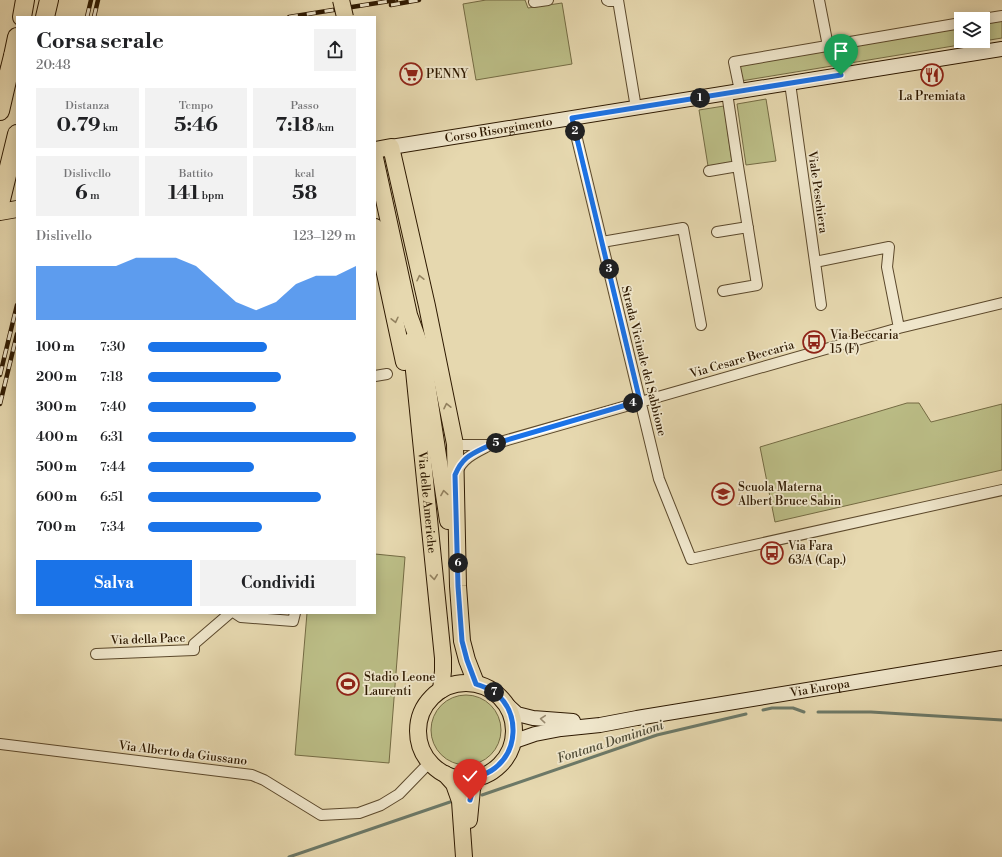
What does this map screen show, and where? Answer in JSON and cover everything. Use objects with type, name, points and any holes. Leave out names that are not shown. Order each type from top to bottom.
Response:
[{"type":"highway","points":[[22,16],[25,0]]},
{"type":"highway","points":[[45,16],[49,0]]},
{"type":"highway","points":[[0,111],[16,42]]},
{"type":"highway","points":[[2,198],[16,138]]},
{"type":"main road","points":[[341,0],[344,16]]},
{"type":"main road","name":"Corso Risorgimento","points":[[376,150],[1002,49]]},
{"type":"main road","points":[[391,147],[455,444],[458,586],[462,641],[476,684]]},
{"type":"main road","name":"Via delle Americhe","points":[[376,163],[409,315],[422,351],[458,586]]},
{"type":"main road","points":[[0,212],[16,209]]},
{"type":"main road","points":[[376,232],[420,435]]},
{"type":"main road","name":"Via delle Americhe","points":[[409,315],[411,353],[442,658],[443,671],[441,690]]},
{"type":"main road","points":[[431,411],[445,440],[455,444]]},
{"type":"main road","name":"Via Europa","points":[[512,742],[535,734],[561,729],[600,725],[1002,658]]},
{"type":"main road","points":[[445,774],[460,778],[476,777],[490,772],[502,761],[508,752],[514,732],[513,722],[505,703],[490,689],[476,684],[458,683],[448,686],[441,690],[427,703],[422,712],[418,725],[419,739],[423,751],[430,762],[445,774],[454,784],[460,801],[465,857]]},
{"type":"main road","name":"Via Europa","points":[[505,703],[517,714],[533,718],[562,721],[586,721],[637,718]]},
{"type":"main road","points":[[465,857],[470,800],[476,777]]},
{"type":"street","points":[[534,2],[548,0]]},
{"type":"street","points":[[614,0],[636,108]]},
{"type":"street","points":[[819,0],[828,46]]},
{"type":"street","points":[[990,18],[1002,16]]},
{"type":"street","points":[[723,291],[757,285],[738,166],[733,92],[734,62],[954,24]]},
{"type":"street","name":"Viale Peschiera","points":[[790,83],[821,305]]},
{"type":"street","name":"Strada Vicinale del Sabbione","points":[[572,118],[659,479],[691,559],[1002,490]]},
{"type":"street","points":[[709,171],[738,166]]},
{"type":"street","points":[[717,232],[748,227]]},
{"type":"street","points":[[602,242],[683,228],[701,325]]},
{"type":"street","points":[[815,262],[889,248],[888,266],[899,328]]},
{"type":"street","name":"Via Cesare Beccaria","points":[[455,475],[460,464],[470,455],[490,445],[899,328],[1002,303]]},
{"type":"street","points":[[376,376],[387,374]]},
{"type":"street","name":"Via Cesare Beccaria","points":[[455,444],[490,445]]},
{"type":"street","name":"Via della Pace","points":[[96,654],[194,650],[194,644],[229,614]]},
{"type":"street","points":[[237,614],[242,617],[293,621],[294,614]]},
{"type":"street","name":"Via Alberto da Giussano","points":[[0,744],[252,775],[264,780],[321,815],[359,813],[382,804],[399,794],[430,762]]},
{"type":"green space","points":[[486,0],[525,0],[528,8],[562,3],[572,64],[476,80],[463,4]]},
{"type":"green space","points":[[1002,20],[1002,38],[990,40],[990,22]]},
{"type":"green space","points":[[954,28],[954,46],[741,81],[738,67],[741,63]]},
{"type":"green space","points":[[766,99],[776,161],[746,165],[737,104]]},
{"type":"green space","points":[[724,106],[732,162],[708,166],[699,110]]},
{"type":"green space","points":[[907,403],[919,403],[931,422],[1002,404],[1002,470],[775,522],[760,447]]},
{"type":"green space","name":"Stadio Leone Laurenti","points":[[376,554],[405,557],[389,763],[295,755],[307,614],[376,614]]},
{"type":"green space","points":[[466,695],[479,698],[491,705],[498,717],[501,730],[498,743],[491,755],[479,762],[466,765],[453,762],[441,755],[434,743],[431,730],[434,717],[441,705],[453,698]]},
{"type":"waterway","name":"Fontana Dominioni","points":[[763,710],[772,708],[793,708],[804,712]]},
{"type":"waterway","name":"Fontana Dominioni","points":[[818,712],[871,712],[1002,720]]},
{"type":"waterway","name":"Fontana Dominioni","points":[[482,795],[657,735],[746,714]]},
{"type":"waterway","name":"Fontana Dominioni","points":[[289,857],[450,802]]},
{"type":"railway","points":[[87,16],[91,0]]},
{"type":"railway","points":[[94,16],[98,0]]},
{"type":"railway","points":[[295,16],[396,0]]},
{"type":"railway","points":[[391,5],[419,0]]},
{"type":"railway","points":[[0,68],[16,65]]},
{"type":"railway","points":[[0,375],[16,309]]},
{"type":"railway","points":[[0,404],[16,338]]},
{"type":"place","name":"PENNY","points":[[411,74]]},
{"type":"place","name":"La Premiata","points":[[932,75]]},
{"type":"place","name":"Via Beccaria 15 (F)","points":[[814,342]]},
{"type":"place","name":"Scuola Materna Albert Bruce Sabin","points":[[723,494]]},
{"type":"place","name":"Via Fara 63/A (Cap.)","points":[[772,553]]},
{"type":"place","name":"Stadio Leone Laurenti","points":[[348,684]]},
{"type":"route","points":[[470,800],[476,777],[495,769],[502,761],[508,752],[514,732],[510,712],[505,703],[490,689],[476,684],[462,641],[458,586],[455,475],[460,464],[470,455],[490,445],[640,401],[572,118],[841,75]]}]
